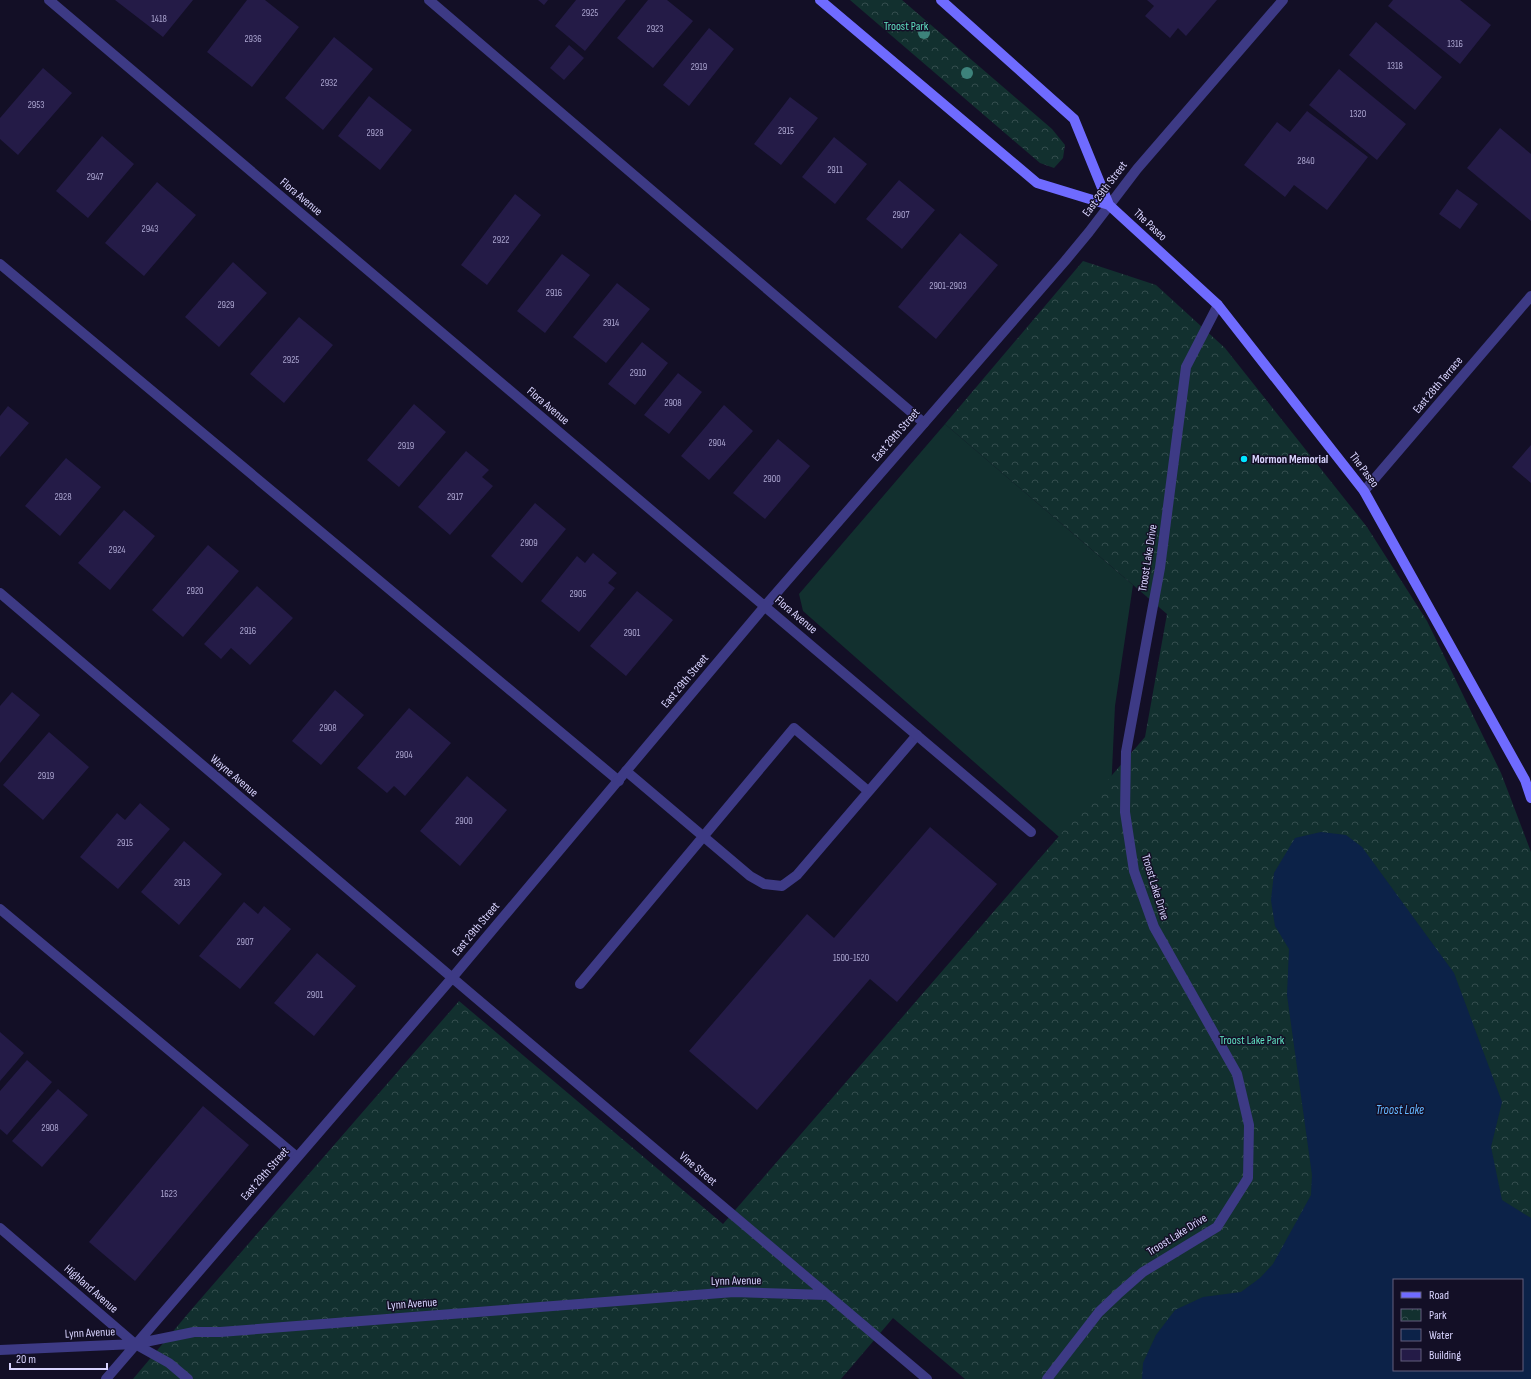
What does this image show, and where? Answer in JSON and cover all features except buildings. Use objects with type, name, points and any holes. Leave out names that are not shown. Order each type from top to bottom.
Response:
[{"type":"main road","name":"The Paseo","points":[[820,0],[1037,183],[1109,205]]},
{"type":"main road","name":"The Paseo","points":[[941,0],[1074,119],[1109,205],[1218,305],[1364,491],[1528,777],[1531,798]]},
{"type":"street","name":"Flora Avenue","points":[[48,0],[1031,832]]},
{"type":"street","points":[[429,0],[924,423]]},
{"type":"street","name":"East 29th Street","points":[[106,1379],[452,978],[765,606],[1080,243],[1137,169],[1283,0]]},
{"type":"street","points":[[0,264],[619,781]]},
{"type":"street","name":"East 28th Terrace","points":[[1364,491],[1531,296]]},
{"type":"street","name":"Troost Lake Drive","points":[[1048,1379],[1099,1312],[1118,1294],[1143,1272],[1217,1226],[1248,1178],[1249,1125],[1237,1074],[1154,927],[1134,871],[1125,812],[1126,752],[1160,568],[1186,368],[1218,305]]},
{"type":"street","name":"Wayne Avenue","points":[[0,593],[452,978]]},
{"type":"street","points":[[580,984],[794,728],[868,791]]},
{"type":"street","points":[[626,771],[750,876],[764,884],[782,886],[797,875],[868,791],[918,735]]},
{"type":"street","points":[[0,909],[297,1157]]},
{"type":"street","name":"Vine Street","points":[[452,978],[927,1379]]},
{"type":"street","name":"Highland Avenue","points":[[0,1228],[135,1344],[169,1363],[188,1379]]},
{"type":"street","name":"Lynn Avenue","points":[[0,1350],[135,1344],[194,1332],[220,1332],[734,1292],[827,1295]]},
{"type":"green space","name":"Troost Park","points":[[850,0],[902,0],[1052,129],[1065,145],[1063,158],[1054,168],[1040,163]]},
{"type":"green space","name":"Troost Lake Park","points":[[1083,261],[1156,285],[1225,348],[1367,527],[1427,621],[1501,773],[1531,852],[1531,1379],[965,1379],[893,1318],[841,1379],[133,1379],[459,1001],[723,1224],[1145,737],[1167,614],[945,424]]},
{"type":"green space","points":[[945,424],[1133,585],[1115,706],[1111,793],[1067,844],[803,611],[799,594]]},
{"type":"water","name":"Troost Lake","points":[[1321,832],[1346,835],[1362,847],[1454,973],[1502,1102],[1491,1147],[1502,1200],[1531,1218],[1531,1379],[1142,1379],[1143,1363],[1156,1335],[1175,1310],[1203,1297],[1241,1292],[1260,1278],[1273,1264],[1311,1195],[1312,1175],[1287,995],[1289,949],[1275,926],[1271,900],[1274,873],[1295,838]]},
{"type":"place","name":"Mormon Memorial","points":[[1244,459]]}]
